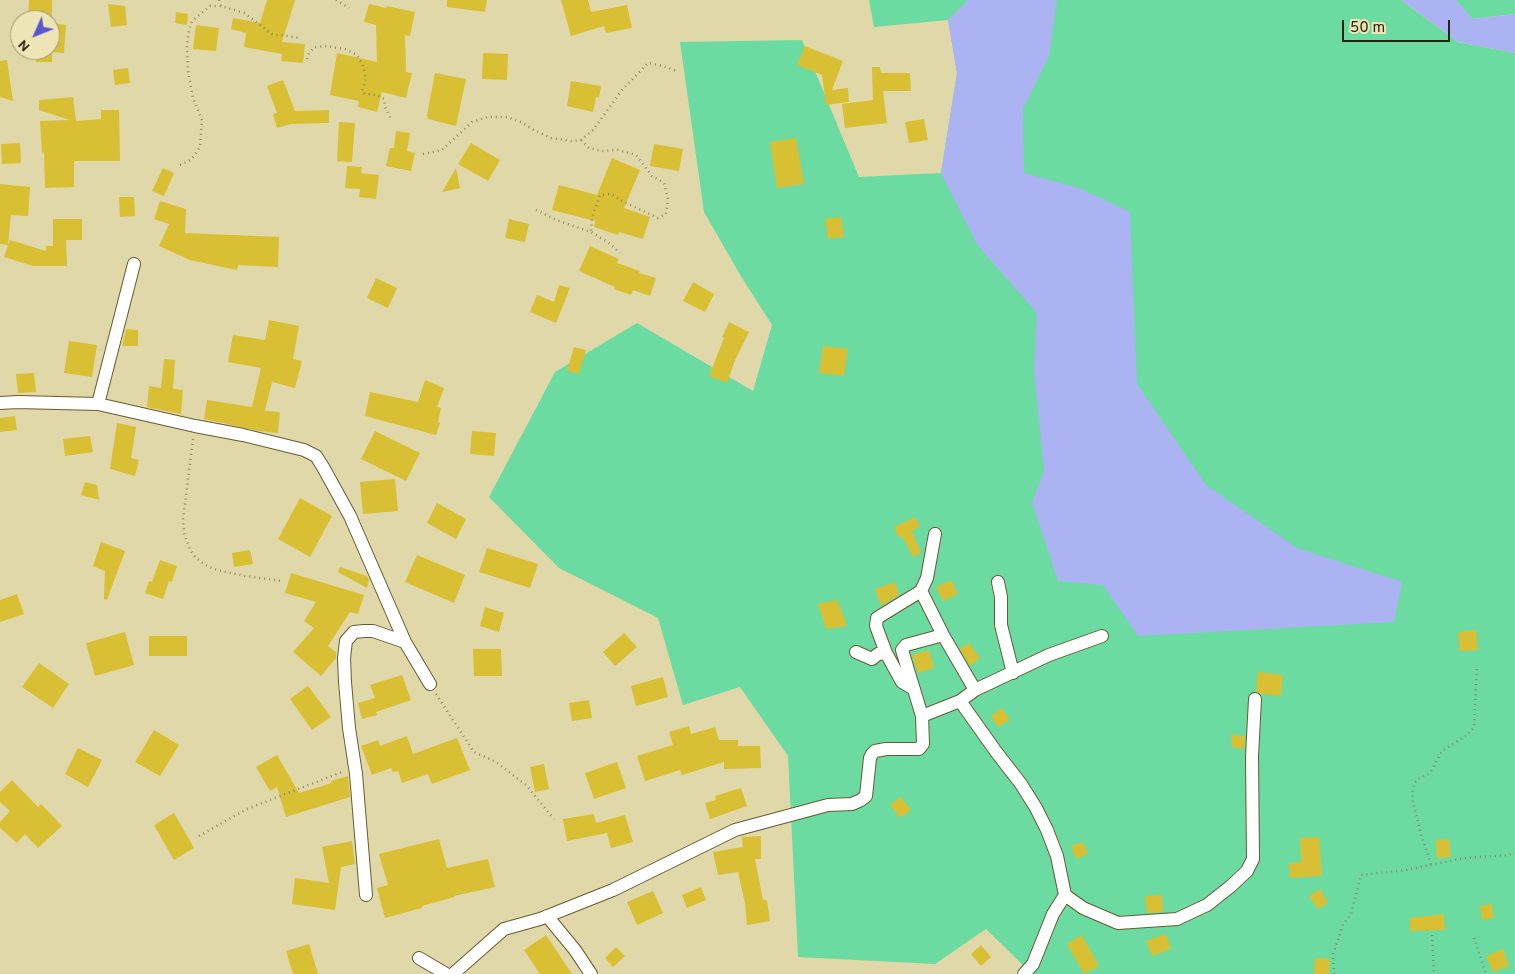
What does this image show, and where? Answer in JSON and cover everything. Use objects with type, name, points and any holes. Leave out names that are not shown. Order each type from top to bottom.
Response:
[{"type":"street","points":[[98,404],[134,264]]},
{"type":"street","points":[[0,404],[18,402],[98,404],[252,437],[304,450],[316,456],[324,467],[350,516],[405,642],[430,684]]},
{"type":"street","points":[[914,688],[902,682],[886,653],[876,626],[877,618],[921,591],[927,578],[935,534]]},
{"type":"street","points":[[998,582],[1001,597],[1001,625],[1013,673]]},
{"type":"street","points":[[921,591],[943,635],[975,690]]},
{"type":"street","points":[[366,895],[355,767],[345,682],[344,658],[346,642],[354,632],[364,631],[405,642]]},
{"type":"street","points":[[453,974],[504,929],[547,916],[613,890],[735,830],[828,805],[852,804],[861,800],[866,796],[872,754],[875,751],[919,749],[923,744],[922,716],[902,650],[906,645],[943,635]]},
{"type":"street","points":[[922,716],[960,702],[975,690],[1048,655],[1102,636]]},
{"type":"street","points":[[856,652],[872,658],[878,654],[886,653]]},
{"type":"street","points":[[960,702],[996,753],[1021,784],[1036,808],[1057,856],[1065,895],[1083,908],[1118,923],[1177,919],[1207,905],[1247,871],[1254,859],[1252,756],[1255,699]]},
{"type":"street","points":[[1024,974],[1033,964],[1053,914],[1065,895]]},
{"type":"street","points":[[547,916],[575,950],[591,974]]},
{"type":"street","points":[[419,958],[446,974]]},
{"type":"path","points":[[219,0],[221,6]]},
{"type":"path","points":[[336,0],[349,8]]},
{"type":"path","points":[[180,165],[191,160],[200,146],[202,120],[193,98],[188,71],[187,46],[192,21],[210,6],[221,6],[244,13],[272,34],[300,38]]},
{"type":"path","points":[[307,59],[309,53],[315,47],[325,46],[345,50],[357,55],[363,66],[366,78],[362,92],[377,95],[384,99],[385,107],[392,119]]},
{"type":"path","points":[[423,154],[442,150],[472,122],[488,117],[507,117],[521,122],[551,138],[572,141],[581,140],[593,130],[622,90],[648,63],[677,71]]},
{"type":"path","points":[[581,140],[589,148],[602,151],[618,150],[636,155],[652,176],[664,184],[668,199],[666,214],[658,218],[611,194],[600,195],[592,218],[591,232]]},
{"type":"path","points":[[536,210],[556,220],[591,232],[609,243],[620,253]]},
{"type":"path","points":[[195,426],[183,520],[184,533],[190,550],[196,558],[217,570],[282,581]]},
{"type":"path","points":[[1431,864],[1413,802],[1414,784],[1418,779],[1430,774],[1442,751],[1467,735],[1474,727],[1477,666]]},
{"type":"path","points":[[430,684],[474,752],[496,762],[526,785],[554,819]]},
{"type":"path","points":[[199,836],[264,801],[355,767]]},
{"type":"path","points":[[1334,974],[1333,954],[1343,925],[1351,914],[1361,876],[1406,870],[1465,858],[1515,853]]},
{"type":"path","points":[[1432,935],[1434,974]]},
{"type":"path","points":[[1474,938],[1486,974]]},
{"type":"green space","points":[[869,0],[1401,0],[1458,42],[1515,53],[1515,974],[1032,974],[986,929],[935,964],[798,957],[788,756],[740,687],[683,705],[658,618],[559,568],[489,497],[555,372],[637,323],[753,391],[772,325],[704,212],[680,42],[802,40],[859,177],[941,173],[957,73],[948,20],[874,27]]},
{"type":"green space","points":[[1456,0],[1515,0],[1515,14],[1472,19]]},
{"type":"water","points":[[968,0],[1057,0],[1049,56],[1023,109],[1024,173],[1079,188],[1130,212],[1137,384],[1206,485],[1297,548],[1402,582],[1394,622],[1138,636],[1103,585],[1058,581],[1032,502],[1044,471],[1034,370],[1037,313],[978,246],[941,173],[957,73],[948,20]]},
{"type":"water","points":[[1401,0],[1456,0],[1473,19],[1515,14],[1515,53],[1458,42]]},
{"type":"building","points":[[29,0],[52,0],[52,10],[28,10]]},
{"type":"building","points":[[267,0],[295,0],[282,42],[305,44],[303,63],[281,61],[282,54],[244,47],[246,33],[231,29],[233,18],[260,23]]},
{"type":"building","points":[[447,0],[487,0],[485,12],[447,7]]},
{"type":"building","points":[[561,0],[588,0],[591,12],[627,5],[632,28],[606,33],[604,26],[571,36]]},
{"type":"building","points":[[108,4],[125,6],[127,25],[111,27]]},
{"type":"building","points":[[369,4],[415,12],[410,36],[405,35],[406,72],[412,73],[406,98],[382,92],[377,112],[358,107],[359,101],[330,95],[337,53],[377,62],[376,25],[364,22]]},
{"type":"building","points":[[176,12],[188,14],[187,25],[175,23]]},
{"type":"building","points":[[60,24],[66,25],[64,53],[60,53]]},
{"type":"building","points":[[196,25],[219,28],[216,51],[193,49]]},
{"type":"building","points":[[805,46],[843,61],[832,90],[848,88],[849,102],[826,105],[822,75],[797,65]]},
{"type":"building","points":[[483,53],[508,54],[507,80],[482,79]]},
{"type":"building","points":[[7,60],[13,101],[0,97],[0,61]]},
{"type":"building","points":[[36,60],[52,60],[52,62],[36,62]]},
{"type":"building","points":[[872,67],[880,67],[881,73],[910,73],[911,91],[883,91],[887,123],[845,128],[842,104],[873,100]]},
{"type":"building","points":[[128,68],[130,83],[115,85],[113,70]]},
{"type":"building","points":[[435,73],[466,79],[456,126],[428,119],[427,115]]},
{"type":"building","points":[[283,80],[295,111],[329,110],[329,123],[291,124],[277,128],[273,114],[277,113],[267,86]]},
{"type":"building","points":[[571,81],[601,86],[599,98],[596,97],[593,112],[567,106]]},
{"type":"building","points":[[73,97],[76,121],[101,119],[101,110],[119,110],[120,161],[74,161],[74,187],[45,188],[44,152],[42,153],[40,121],[70,120],[39,110],[39,100]]},
{"type":"building","points":[[924,119],[928,140],[909,143],[905,122]]},
{"type":"building","points":[[339,122],[355,123],[352,162],[337,161]]},
{"type":"building","points":[[396,131],[410,133],[407,151],[415,153],[411,171],[386,166],[390,148],[394,148]]},
{"type":"building","points":[[796,138],[804,184],[777,188],[770,142]]},
{"type":"building","points":[[20,143],[21,163],[2,164],[1,144]]},
{"type":"building","points":[[471,143],[500,160],[488,181],[458,164]]},
{"type":"building","points":[[654,144],[683,149],[679,171],[650,166]]},
{"type":"building","points":[[612,158],[640,170],[624,208],[650,217],[643,239],[619,232],[618,235],[594,227],[595,221],[552,210],[559,185],[597,195]]},
{"type":"building","points":[[347,166],[362,167],[361,173],[379,175],[376,199],[359,197],[360,189],[345,188]]},
{"type":"building","points":[[163,168],[174,173],[164,196],[152,191]]},
{"type":"building","points":[[456,168],[460,188],[442,192]]},
{"type":"building","points":[[0,184],[30,187],[28,216],[11,215],[8,245],[0,244]]},
{"type":"building","points":[[119,197],[134,197],[135,216],[120,217]]},
{"type":"building","points":[[160,201],[186,209],[185,233],[279,237],[278,267],[238,265],[237,270],[190,260],[159,246],[169,224],[154,219]]},
{"type":"building","points":[[841,217],[844,237],[828,239],[825,219]]},
{"type":"building","points":[[53,219],[82,219],[82,240],[66,240],[67,266],[33,266],[4,257],[10,240],[46,251],[46,246],[53,246]]},
{"type":"building","points":[[509,219],[529,224],[525,242],[505,238]]},
{"type":"building","points":[[590,246],[619,259],[617,263],[656,278],[650,296],[633,290],[631,295],[614,289],[615,287],[579,271]]},
{"type":"building","points":[[376,278],[397,288],[388,308],[367,298]]},
{"type":"building","points":[[693,282],[714,294],[705,312],[683,301]]},
{"type":"building","points":[[559,285],[570,288],[556,323],[530,312],[537,295],[554,302]]},
{"type":"building","points":[[269,320],[299,326],[293,359],[302,361],[295,388],[272,382],[265,411],[280,412],[278,433],[259,431],[204,419],[207,400],[252,407],[261,368],[228,362],[233,335],[265,340]]},
{"type":"building","points":[[729,322],[749,332],[735,360],[727,383],[709,376]]},
{"type":"building","points":[[126,329],[138,330],[138,346],[122,346]]},
{"type":"building","points":[[69,341],[97,345],[92,377],[64,373]]},
{"type":"building","points":[[823,346],[848,349],[844,376],[819,373]]},
{"type":"building","points":[[574,347],[586,350],[579,374],[567,371]]},
{"type":"building","points":[[164,359],[175,360],[173,389],[183,390],[181,414],[147,407],[149,386],[161,388]]},
{"type":"building","points":[[34,373],[36,392],[18,393],[16,374]]},
{"type":"building","points":[[425,380],[444,388],[437,407],[441,408],[438,422],[440,423],[436,435],[365,416],[370,392],[418,402]]},
{"type":"building","points":[[15,416],[17,430],[0,432],[0,418]]},
{"type":"building","points":[[117,423],[136,427],[131,458],[139,460],[135,476],[110,469]]},
{"type":"building","points":[[375,431],[420,453],[406,481],[361,459]]},
{"type":"building","points":[[472,431],[496,433],[494,456],[470,454]]},
{"type":"building","points":[[90,436],[93,452],[65,456],[63,439]]},
{"type":"building","points":[[395,479],[398,511],[363,514],[360,482]]},
{"type":"building","points":[[85,482],[97,485],[99,500],[81,495]]},
{"type":"building","points":[[300,498],[332,516],[310,557],[278,539]]},
{"type":"building","points":[[437,503],[466,519],[456,539],[427,523]]},
{"type":"building","points":[[915,517],[920,527],[912,531],[921,553],[913,557],[902,536],[899,538],[894,527]]},
{"type":"building","points":[[101,542],[125,551],[107,600],[104,599],[105,571],[93,566]]},
{"type":"building","points":[[487,548],[538,564],[530,588],[479,572]]},
{"type":"building","points":[[250,550],[253,564],[234,567],[232,553]]},
{"type":"building","points":[[417,555],[465,575],[454,603],[405,582]]},
{"type":"building","points":[[160,560],[177,566],[172,582],[169,581],[163,599],[145,593],[149,581],[152,582]]},
{"type":"building","points":[[340,567],[367,576],[369,580],[367,588],[338,572]]},
{"type":"building","points":[[291,573],[364,595],[358,614],[350,612],[328,646],[336,652],[336,658],[321,676],[293,652],[314,628],[304,621],[316,602],[285,593]]},
{"type":"building","points":[[951,580],[958,594],[943,601],[936,587]]},
{"type":"building","points":[[895,582],[899,595],[881,606],[875,589]]},
{"type":"building","points":[[17,594],[24,614],[0,622],[0,600]]},
{"type":"building","points":[[837,600],[847,626],[826,629],[818,604]]},
{"type":"building","points":[[485,607],[504,613],[499,632],[480,626]]},
{"type":"building","points":[[1476,630],[1478,650],[1460,651],[1458,632]]},
{"type":"building","points":[[125,632],[134,665],[95,676],[86,643]]},
{"type":"building","points":[[624,633],[637,647],[615,666],[603,652]]},
{"type":"building","points":[[149,636],[187,636],[187,656],[149,656]]},
{"type":"building","points":[[969,643],[980,658],[970,666],[960,649]]},
{"type":"building","points":[[473,649],[501,649],[502,676],[474,676]]},
{"type":"building","points":[[929,650],[934,668],[918,673],[912,655]]},
{"type":"building","points":[[39,663],[69,684],[53,708],[22,687]]},
{"type":"building","points":[[1258,672],[1283,675],[1281,696],[1261,694],[1256,691]]},
{"type":"building","points":[[402,675],[411,700],[376,712],[377,715],[362,719],[358,703],[375,698],[370,685]]},
{"type":"building","points":[[663,677],[668,697],[636,706],[631,686]]},
{"type":"building","points":[[308,686],[331,717],[312,730],[290,699]]},
{"type":"building","points":[[589,700],[592,718],[572,721],[569,703]]},
{"type":"building","points":[[1002,708],[1010,720],[998,727],[991,716]]},
{"type":"building","points":[[689,726],[691,734],[715,727],[719,740],[738,740],[738,746],[760,746],[761,768],[724,769],[724,762],[682,775],[680,770],[645,781],[637,756],[673,745],[669,732]]},
{"type":"building","points":[[154,730],[179,745],[160,776],[135,762]]},
{"type":"building","points":[[1231,735],[1245,736],[1244,749],[1232,747]]},
{"type":"building","points":[[407,736],[413,754],[457,738],[470,770],[432,784],[428,774],[402,783],[398,771],[393,772],[391,768],[372,775],[361,746],[378,740],[380,746]]},
{"type":"building","points":[[78,748],[102,760],[88,787],[65,774]]},
{"type":"building","points":[[277,755],[299,793],[348,776],[350,797],[286,817],[277,787],[270,791],[256,767]]},
{"type":"building","points":[[617,762],[626,788],[594,799],[585,773]]},
{"type":"building","points":[[544,764],[549,789],[535,792],[530,767]]},
{"type":"building","points":[[12,780],[38,807],[41,804],[62,826],[38,848],[25,834],[17,843],[0,828],[0,822],[10,811],[0,802],[0,792]]},
{"type":"building","points":[[741,788],[747,806],[710,819],[705,803],[716,800],[715,796]]},
{"type":"building","points":[[901,797],[911,810],[900,818],[890,805]]},
{"type":"building","points":[[174,813],[194,848],[174,860],[154,825]]},
{"type":"building","points":[[594,814],[596,823],[625,815],[633,842],[611,848],[607,833],[567,841],[563,819]]},
{"type":"building","points":[[761,836],[761,859],[755,859],[763,900],[767,900],[770,921],[747,925],[745,903],[738,872],[718,875],[713,852],[743,847],[742,837]]},
{"type":"building","points":[[1319,837],[1322,876],[1290,878],[1289,863],[1301,863],[1300,838]]},
{"type":"building","points":[[439,839],[447,868],[488,859],[495,887],[454,896],[422,906],[422,908],[385,918],[377,888],[388,885],[379,854]]},
{"type":"building","points":[[1449,839],[1451,857],[1437,858],[1436,840]]},
{"type":"building","points":[[352,841],[355,864],[341,867],[335,910],[292,904],[295,878],[329,883],[322,847]]},
{"type":"building","points":[[1083,842],[1088,854],[1076,859],[1071,846]]},
{"type":"building","points":[[701,887],[706,900],[687,908],[682,895]]},
{"type":"building","points":[[1320,889],[1328,903],[1318,909],[1309,896]]},
{"type":"building","points":[[653,891],[663,913],[637,925],[627,902]]},
{"type":"building","points":[[1162,895],[1163,912],[1147,913],[1145,896]]},
{"type":"building","points":[[1492,904],[1494,918],[1482,920],[1480,906]]},
{"type":"building","points":[[1444,914],[1445,930],[1410,931],[1410,918]]},
{"type":"building","points":[[1166,934],[1171,949],[1152,956],[1146,941]]},
{"type":"building","points":[[546,935],[572,974],[540,974],[524,950]]},
{"type":"building","points":[[1082,935],[1099,966],[1084,974],[1067,944]]},
{"type":"building","points":[[309,944],[318,974],[293,974],[286,951]]},
{"type":"building","points":[[981,945],[991,957],[981,966],[971,954]]},
{"type":"building","points":[[616,947],[625,956],[613,967],[605,958]]},
{"type":"building","points":[[1503,949],[1509,966],[1493,972],[1486,956]]},
{"type":"building","points":[[1315,958],[1330,959],[1329,974],[1314,974]]}]
